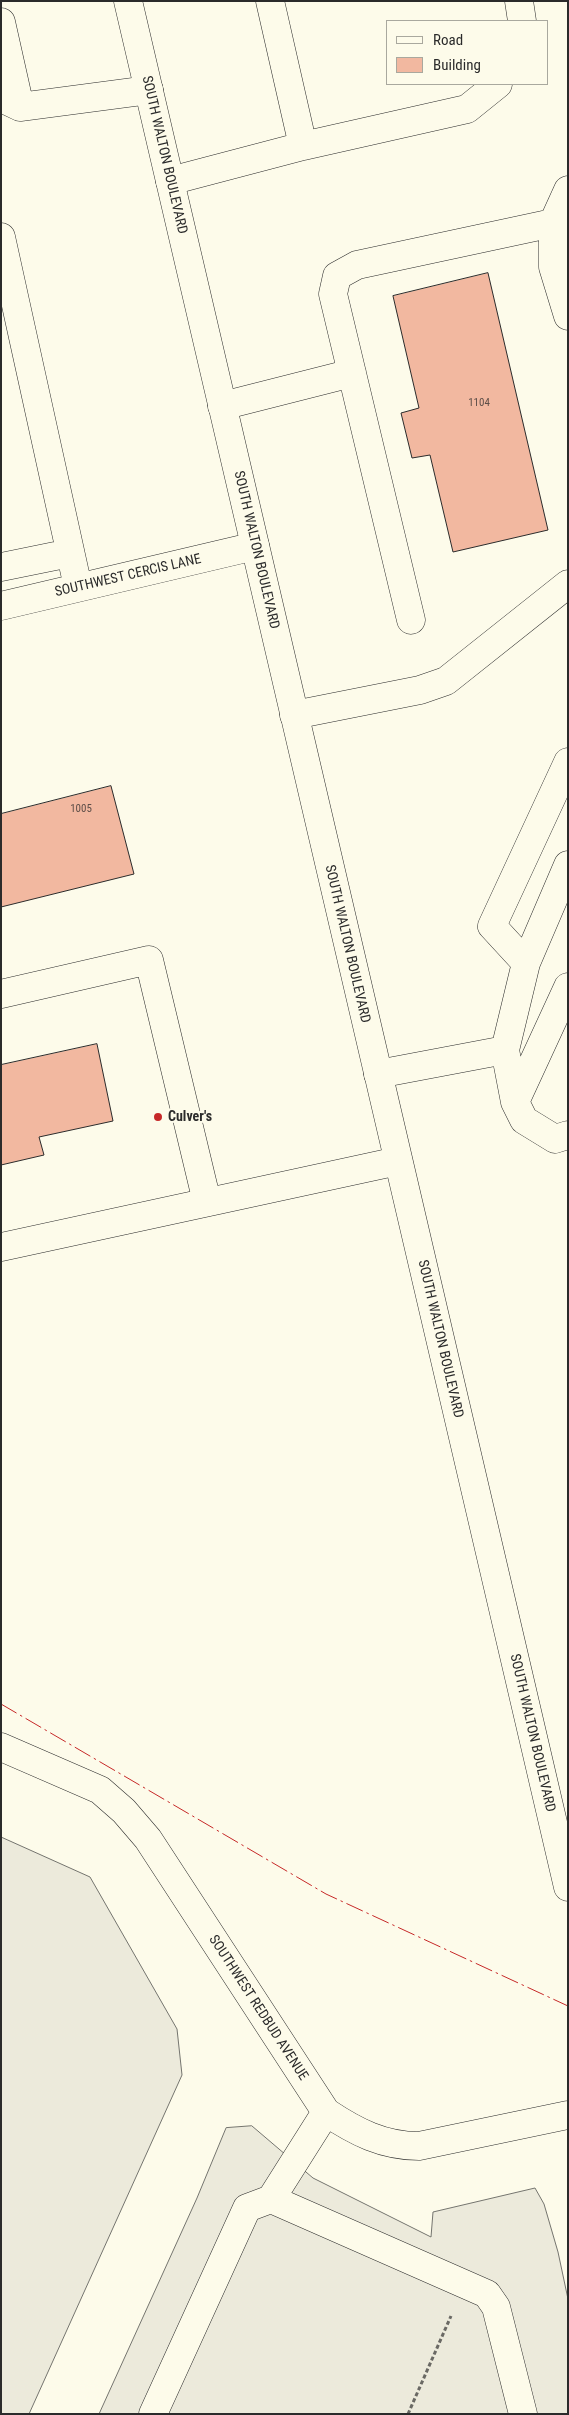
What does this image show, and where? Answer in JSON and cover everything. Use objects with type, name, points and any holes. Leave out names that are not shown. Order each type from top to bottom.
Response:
[{"type":"main road","name":"SOUTH WALTON BOULEVARD","points":[[128,1],[568,1887]]},
{"type":"main road","points":[[270,1],[304,146]]},
{"type":"main road","points":[[519,1],[522,20]]},
{"type":"main road","points":[[1,22],[11,103],[149,90]]},
{"type":"main road","points":[[170,181],[304,146],[466,110],[497,85]]},
{"type":"main road","points":[[568,190],[554,223],[553,267],[568,316]]},
{"type":"main road","points":[[411,620],[333,294],[337,276],[357,265],[554,223]]},
{"type":"main road","points":[[1,237],[78,587]]},
{"type":"main road","points":[[222,406],[352,373]]},
{"type":"main road","name":"SOUTHWEST CERCIS LANE","points":[[1,606],[255,546]]},
{"type":"main road","points":[[1,567],[70,553]]},
{"type":"main road","points":[[294,715],[420,690],[446,681],[568,584]]},
{"type":"main road","points":[[526,963],[492,926],[568,762]]},
{"type":"main road","points":[[568,865],[526,963],[505,1050],[515,1102],[524,1120],[555,1139],[568,1135]]},
{"type":"main road","points":[[1,994],[149,960],[206,1202]]},
{"type":"main road","points":[[515,1102],[568,987]]},
{"type":"main road","points":[[378,1074],[505,1050]]},
{"type":"main road","points":[[1,1246],[398,1161]]},
{"type":"main road","name":"SOUTHWEST REDBUD AVENUE","points":[[1,1747],[100,1790],[124,1811],[148,1839],[326,2112],[363,2134],[378,2140],[410,2146],[419,2146],[568,2115]]},
{"type":"main road","points":[[153,2414],[246,2208],[271,2199],[326,2112]]},
{"type":"main road","points":[[271,2199],[466,2283],[487,2294],[496,2307],[523,2414]]},
{"type":"path","points":[[408,2414],[466,2283]]},
{"type":"shaded area","points":[[1,1837],[90,1877],[177,2029],[182,2075],[29,2414],[1,2414]]},
{"type":"shaded area","points":[[252,2126],[313,2178],[431,2237],[433,2212],[535,2188],[544,2204],[558,2252],[568,2299],[568,2414],[99,2414],[197,2198],[226,2128]]},
{"type":"building","points":[[488,273],[548,530],[453,552],[430,455],[412,458],[401,413],[419,408],[393,296]]},
{"type":"building","points":[[111,786],[134,874],[1,907],[1,814]]},
{"type":"building","points":[[97,1044],[113,1121],[39,1137],[44,1155],[1,1165],[1,1065]]},
{"type":"power","points":[[1,1704],[326,1894],[568,2006]]},
{"type":"place","name":"Culver's","points":[[158,1117]]}]
